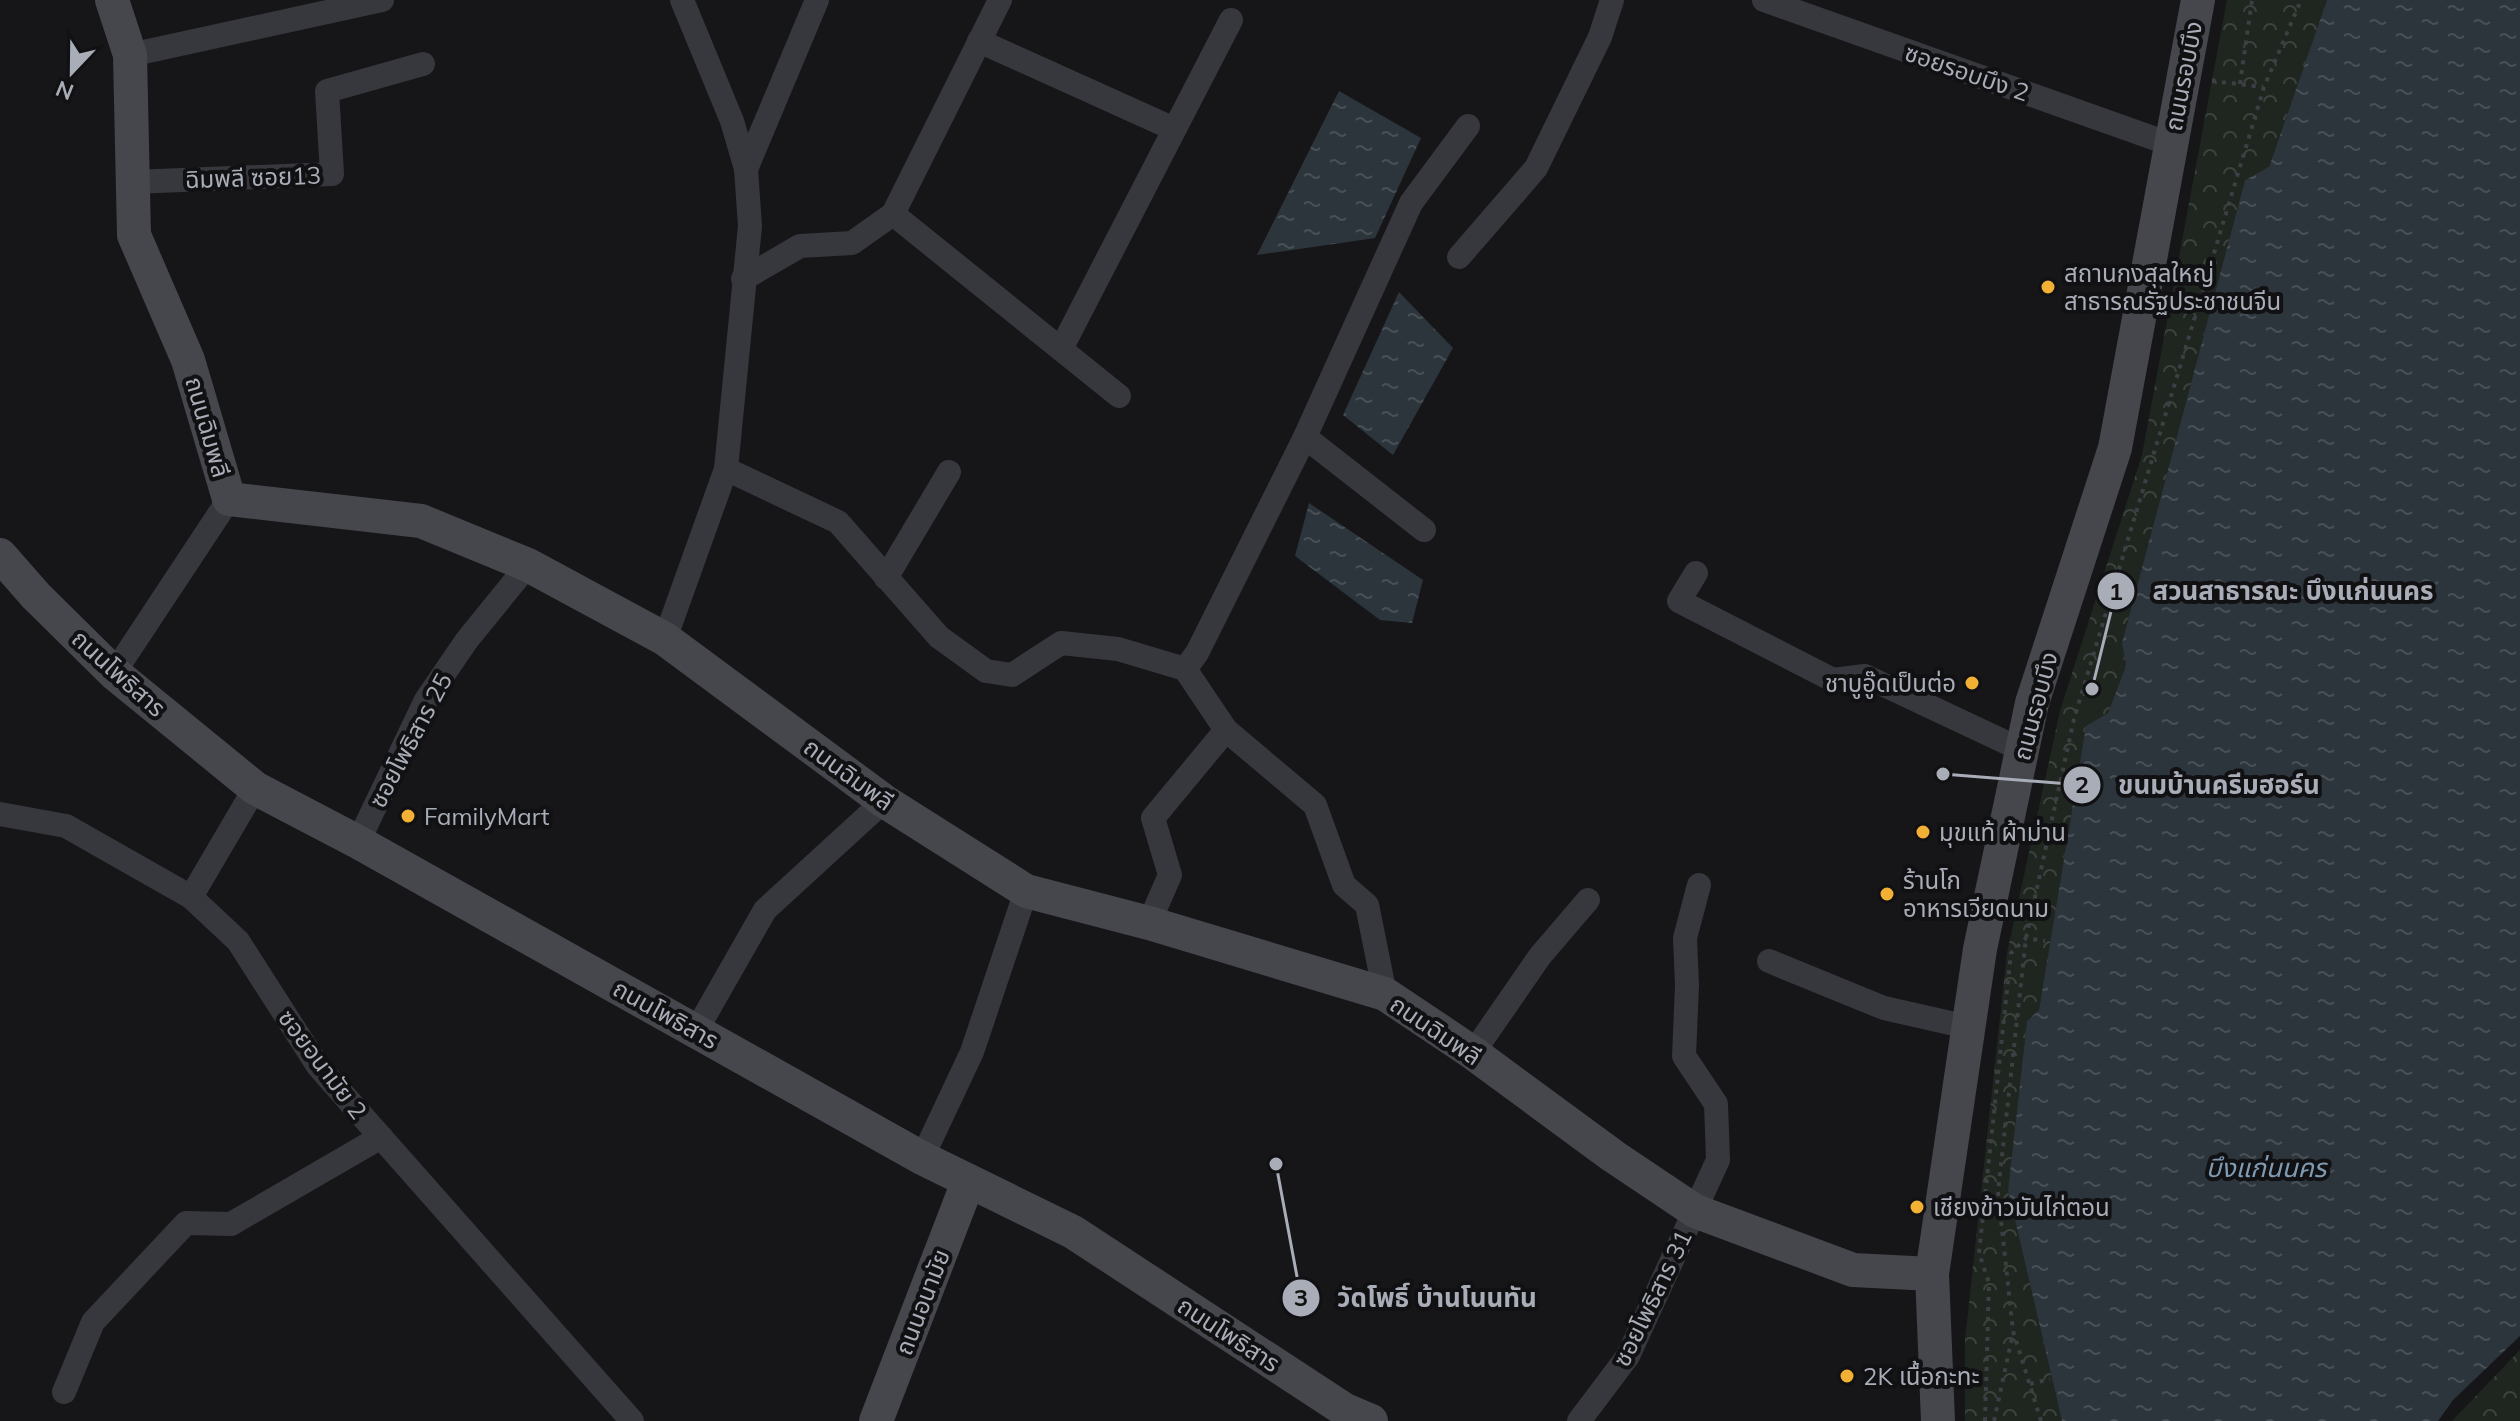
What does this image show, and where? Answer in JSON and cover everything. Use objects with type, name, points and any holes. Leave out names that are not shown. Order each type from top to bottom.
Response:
[{"type":"street","name":"ถนนฉิมพลี","points":[[112,0],[130,55],[134,235],[188,360],[229,499],[421,521],[528,565],[665,639],[884,801],[1026,891],[1149,923],[1385,994],[1695,1211],[1853,1270],[1932,1274]]},
{"type":"street","points":[[130,55],[347,4],[382,0]]},
{"type":"street","points":[[665,639],[726,469],[750,226],[746,169],[732,121],[682,0]]},
{"type":"street","points":[[746,169],[817,0]]},
{"type":"street","points":[[743,279],[800,246],[852,243],[893,214],[1000,0]]},
{"type":"street","points":[[1459,257],[1536,168],[1600,37],[1612,0]]},
{"type":"street","name":"ซอยรอบบึง 2","points":[[1764,0],[2170,144]]},
{"type":"street","name":"ถนนรอบบึง","points":[[1938,1421],[1932,1274],[1980,949],[2032,703],[2115,448],[2198,0]]},
{"type":"street","points":[[1061,349],[1231,20]]},
{"type":"street","points":[[979,41],[1174,129]]},
{"type":"street","name":"ฉิมพลี ซอย13","points":[[133,182],[332,174],[327,91],[423,64]]},
{"type":"street","points":[[1185,669],[1197,653],[1305,437],[1411,203],[1468,126]]},
{"type":"street","points":[[893,214],[1119,396]]},
{"type":"street","points":[[1305,437],[1424,530]]},
{"type":"street","points":[[726,469],[838,522],[939,637],[986,671],[1012,675],[1061,643],[1118,649],[1185,669],[1226,730],[1315,805],[1344,885],[1367,905],[1385,994]]},
{"type":"street","points":[[886,578],[949,472]]},
{"type":"street","points":[[114,673],[229,499]]},
{"type":"street","name":"ถนนโพธิสาร","points":[[0,555],[36,596],[114,673],[255,788],[358,842],[922,1158],[1073,1232],[1353,1417]]},
{"type":"street","name":"ซอยโพธิสาร 25","points":[[358,842],[426,700],[467,640],[528,565]]},
{"type":"street","points":[[1696,573],[1679,601],[1833,680],[1865,676],[2022,750]]},
{"type":"street","points":[[1149,923],[1170,875],[1153,818],[1226,730]]},
{"type":"street","points":[[191,897],[255,788]]},
{"type":"street","points":[[696,1031],[765,910],[884,801]]},
{"type":"street","name":"ซอยอนามัย 2","points":[[0,814],[66,826],[191,897],[238,941],[318,1066],[617,1415]]},
{"type":"street","name":"ซอยโพธิสาร 31","points":[[1579,1421],[1628,1356],[1718,1160],[1716,1104],[1684,1056],[1685,938],[1699,885]]},
{"type":"street","points":[[922,1158],[972,1052],[1026,891]]},
{"type":"street","points":[[1473,1053],[1540,956],[1588,900]]},
{"type":"street","points":[[1769,961],[1884,1008],[1968,1027]]},
{"type":"street","points":[[64,1392],[93,1322],[186,1223],[231,1224],[381,1137]]},
{"type":"street","name":"ถนนอนามัย","points":[[876,1421],[968,1182]]},
{"type":"path","points":[[2240,84],[2252,0]]},
{"type":"path","points":[[2041,1421],[2013,1331],[1998,1192],[2026,938],[2074,719],[2240,180],[2264,87],[2301,0]]},
{"type":"path","points":[[2182,77],[2264,87]]},
{"type":"path","points":[[2026,938],[2045,941]]},
{"type":"path","points":[[1985,1421],[1989,1283],[1979,1253],[2011,953],[2026,938]]},
{"type":"path","points":[[1994,1421],[2013,1331]]},
{"type":"path","points":[[2030,1384],[2050,1379]]},
{"type":"green space","points":[[2227,0],[2327,0],[2269,167],[2245,180],[2122,643],[2126,666],[2108,713],[2086,727],[2039,1010],[2027,1021],[2008,1190],[2062,1421],[1965,1421],[1965,1340],[2007,953],[2060,711],[2142,455]]},
{"type":"green space","points":[[2520,1350],[2520,1421],[2452,1421]]},
{"type":"water","name":"บึงแก่นนคร","points":[[2327,0],[2520,0],[2520,1336],[2453,1400],[2438,1421],[2062,1421],[2008,1190],[2027,1021],[2039,1010],[2086,726],[2108,713],[2126,666],[2122,643],[2245,180],[2269,167]]},
{"type":"water","points":[[1339,91],[1421,138],[1375,238],[1257,255]]},
{"type":"water","points":[[1399,292],[1453,348],[1393,455],[1343,415]]},
{"type":"water","points":[[1309,503],[1423,580],[1412,623],[1380,620],[1295,556]]},
{"type":"place","name":"สถานกงสุลใหญ่ สาธารณรัฐประชาชนจีน","points":[[2048,287]]},
{"type":"place","name":"ชาบูอู๊ดเป็นต่อ","points":[[1972,683]]},
{"type":"place","name":"สวนสาธารณะ บึงแก่นนคร","points":[[2092,689]]},
{"type":"place","name":"ขนมบ้านครีมฮอร์น","points":[[1943,774]]},
{"type":"place","name":"FamilyMart","points":[[408,816]]},
{"type":"place","name":"มุขแท้ ผ้าม่าน","points":[[1923,832]]},
{"type":"place","name":"ร้านโก อาหารเวียดนาม","points":[[1887,894]]},
{"type":"place","name":"วัดโพธิ์ บ้านโนนทัน","points":[[1276,1164]]},
{"type":"place","name":"เชียงข้าวมันไก่ตอน","points":[[1917,1207]]},
{"type":"place","name":"2K เนื้อกะทะ","points":[[1847,1376]]}]
